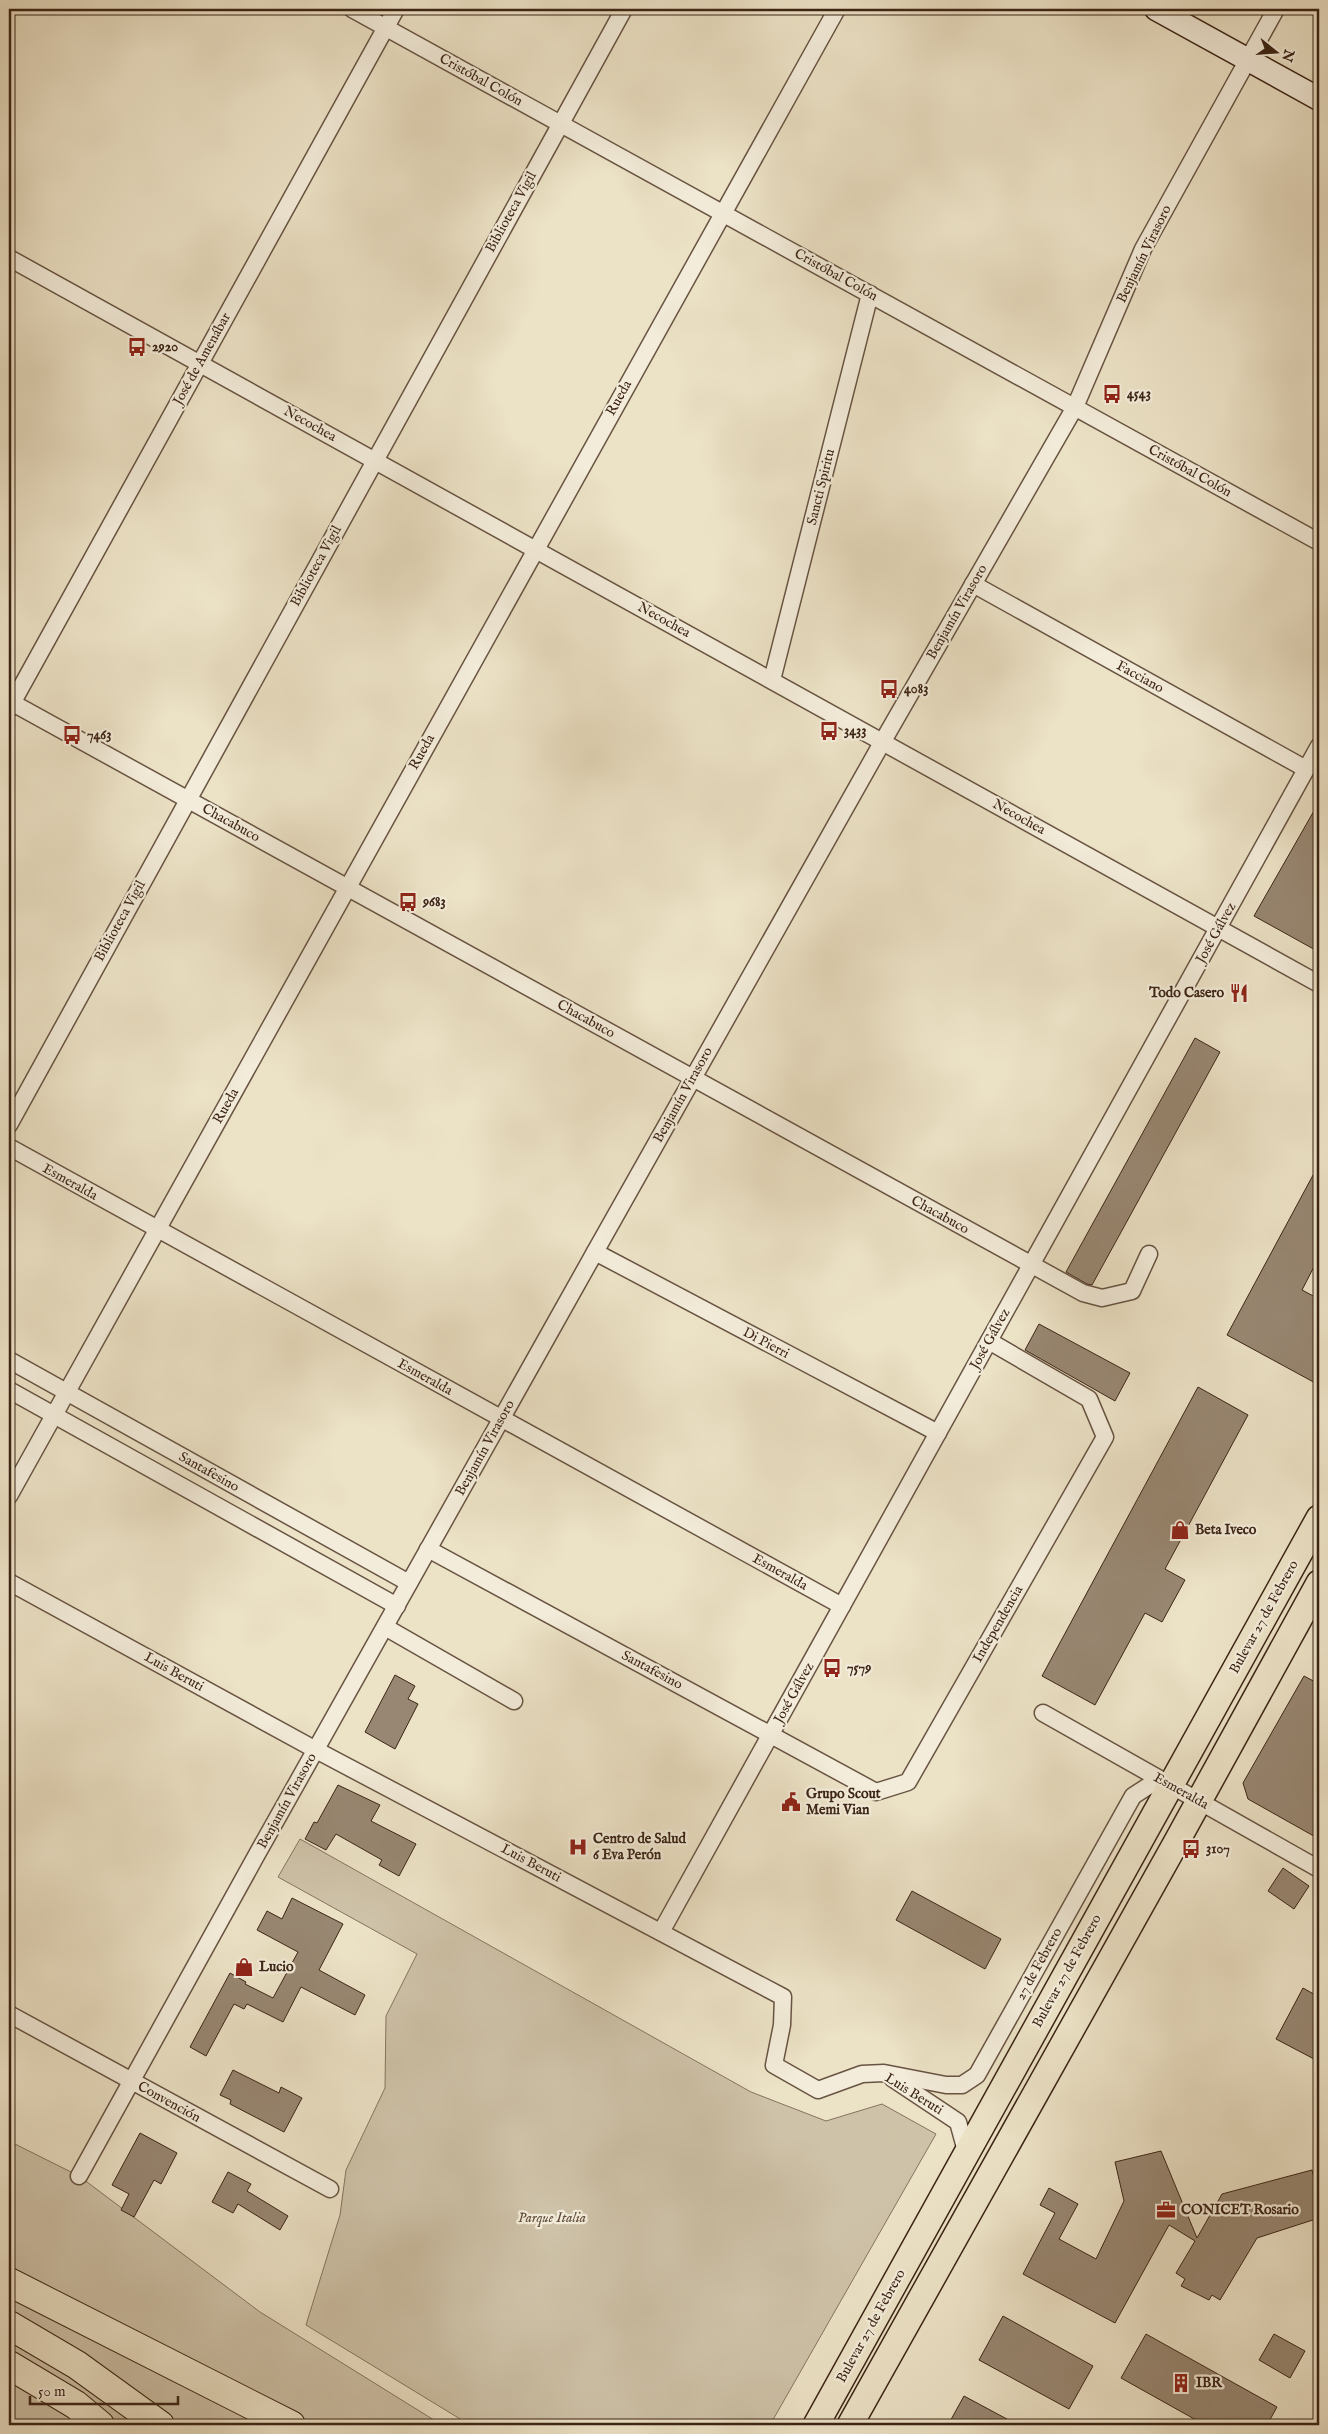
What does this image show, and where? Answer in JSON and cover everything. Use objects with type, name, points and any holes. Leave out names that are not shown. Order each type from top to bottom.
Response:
[{"type":"highway","points":[[9,2282],[291,2425]]},
{"type":"highway","points":[[9,2325],[77,2365],[160,2425]]},
{"type":"highway","points":[[9,2365],[76,2405],[100,2425]]},
{"type":"main road","points":[[1156,9],[1319,99]]},
{"type":"main road","name":"Bulevar 27 de Febrero","points":[[816,2425],[1165,1782],[1319,1518]]},
{"type":"main road","points":[[850,2425],[1199,1802],[1319,1583]]},
{"type":"street","name":"Cristóbal Colón","points":[[352,9],[1319,542]]},
{"type":"street","name":"José de Amenábar","points":[[10,704],[396,9]]},
{"type":"street","name":"Biblioteca Vigil","points":[[9,1125],[624,9]]},
{"type":"street","name":"Rueda","points":[[9,1496],[722,212],[837,9]]},
{"type":"street","name":"Benjamín Virasoro","points":[[79,2176],[384,1627],[692,1079],[1074,407],[1143,249],[1276,9]]},
{"type":"street","name":"Necochea","points":[[9,258],[1319,984]]},
{"type":"street","name":"Sancti Spiritu","points":[[772,680],[870,294]]},
{"type":"street","name":"Facciano","points":[[973,584],[1306,769]]},
{"type":"street","name":"Chacabuco","points":[[10,704],[348,886],[692,1079],[1083,1293],[1102,1298],[1132,1291],[1149,1254]]},
{"type":"street","name":"José Gálvez","points":[[661,1932],[1319,746]]},
{"type":"street","name":"Esmeralda","points":[[9,1147],[842,1606]]},
{"type":"street","name":"Di Pierri","points":[[595,1252],[938,1434]]},
{"type":"street","name":"Independencia","points":[[876,1792],[908,1782],[1105,1438],[1089,1399],[989,1341]]},
{"type":"street","name":"Santafesino","points":[[9,1360],[409,1583]]},
{"type":"street","name":"Santafesino","points":[[9,1390],[396,1606]]},
{"type":"street","name":"Santafesino","points":[[428,1549],[876,1792]]},
{"type":"street","name":"Luis Beruti","points":[[9,1582],[316,1750],[783,1997],[782,2025],[774,2065],[818,2090],[862,2074],[884,2073],[958,2122],[966,2151]]},
{"type":"street","points":[[384,1627],[514,1701]]},
{"type":"street","name":"Esmeralda","points":[[1043,1713],[1319,1869]]},
{"type":"street","name":"27 de Febrero","points":[[884,2073],[946,2085],[962,2085],[977,2075],[1133,1796],[1165,1782]]},
{"type":"street","name":"Convención","points":[[9,2014],[330,2189]]},
{"type":"green space","name":"Parque Italia","points":[[300,1839],[751,2092],[826,2121],[882,2104],[936,2134],[770,2425],[470,2425],[306,2325],[340,2215],[346,2170],[385,2088],[386,2016],[417,1954],[278,1877]]},
{"type":"green space","points":[[9,2141],[79,2176],[260,2312],[442,2425],[9,2425]]},
{"type":"building","points":[[1319,802],[1319,952],[1254,916]]},
{"type":"building","points":[[1195,1038],[1220,1052],[1092,1285],[1087,1284],[1066,1272]]},
{"type":"building","points":[[1319,1164],[1319,1257],[1302,1290],[1319,1299],[1319,1385],[1227,1335]]},
{"type":"building","points":[[1039,1324],[1130,1373],[1115,1401],[1025,1350]]},
{"type":"building","points":[[1198,1387],[1248,1415],[1165,1569],[1185,1580],[1162,1622],[1145,1613],[1095,1705],[1042,1676]]},
{"type":"building","points":[[395,1675],[415,1686],[408,1699],[418,1704],[395,1749],[365,1732]]},
{"type":"building","points":[[1304,1676],[1319,1684],[1319,1839],[1248,1799],[1243,1783]]},
{"type":"building","points":[[338,1785],[380,1805],[371,1821],[416,1844],[399,1876],[379,1865],[382,1860],[336,1834],[326,1850],[305,1839],[314,1822],[317,1823]]},
{"type":"building","points":[[1283,1868],[1309,1886],[1294,1909],[1268,1891]]},
{"type":"building","points":[[912,1891],[1001,1939],[985,1969],[896,1920]]},
{"type":"building","points":[[292,1898],[343,1924],[319,1970],[365,1995],[355,2015],[301,1987],[283,2022],[247,2004],[244,2009],[234,2004],[206,2056],[190,2047],[230,1973],[246,1982],[245,1984],[273,1998],[298,1952],[257,1930],[267,1911],[282,1919]]},
{"type":"building","points":[[1303,1988],[1319,1997],[1319,2049],[1314,2059],[1276,2039]]},
{"type":"building","points":[[233,2070],[279,2093],[281,2087],[302,2098],[284,2132],[230,2104],[231,2100],[220,2095]]},
{"type":"building","points":[[140,2133],[177,2153],[161,2184],[154,2180],[134,2217],[121,2210],[129,2194],[112,2185]]},
{"type":"building","points":[[1161,2151],[1197,2238],[1222,2194],[1312,2170],[1319,2196],[1319,2218],[1257,2238],[1220,2300],[1212,2295],[1209,2300],[1181,2286],[1185,2279],[1176,2273],[1195,2241],[1169,2225],[1115,2323],[1023,2274],[1055,2213],[1040,2205],[1049,2188],[1078,2204],[1059,2239],[1096,2259],[1124,2201],[1115,2162]]},
{"type":"building","points":[[228,2172],[251,2184],[247,2191],[288,2216],[280,2230],[238,2204],[233,2213],[212,2202]]},
{"type":"building","points":[[1003,2316],[1093,2366],[1069,2409],[979,2360]]},
{"type":"building","name":"IBR","points":[[1146,2334],[1277,2407],[1267,2425],[1205,2425],[1121,2378]]},
{"type":"building","points":[[1274,2334],[1305,2351],[1290,2378],[1259,2360]]},
{"type":"building","points":[[964,2396],[1018,2425],[948,2425]]},
{"type":"place","name":"2920","points":[[137,347]]},
{"type":"place","name":"4543","points":[[1112,394]]},
{"type":"place","name":"4083","points":[[889,689]]},
{"type":"place","name":"3433","points":[[829,731]]},
{"type":"place","name":"7463","points":[[72,735]]},
{"type":"place","name":"9683","points":[[408,902]]},
{"type":"place","name":"Todo Casero","points":[[1239,993]]},
{"type":"place","name":"Beta Iveco","points":[[1180,1530]]},
{"type":"place","name":"7579","points":[[832,1668]]},
{"type":"place","name":"Grupo Scout Memi Vian","points":[[791,1802]]},
{"type":"place","name":"Centro de Salud 6 Eva Perón","points":[[578,1847]]},
{"type":"place","name":"3107","points":[[1191,1849]]},
{"type":"place","name":"Lucio","points":[[244,1967]]},
{"type":"place","name":"CONICET Rosario","points":[[1166,2210]]},
{"type":"place","name":"IBR","points":[[1181,2383]]}]
